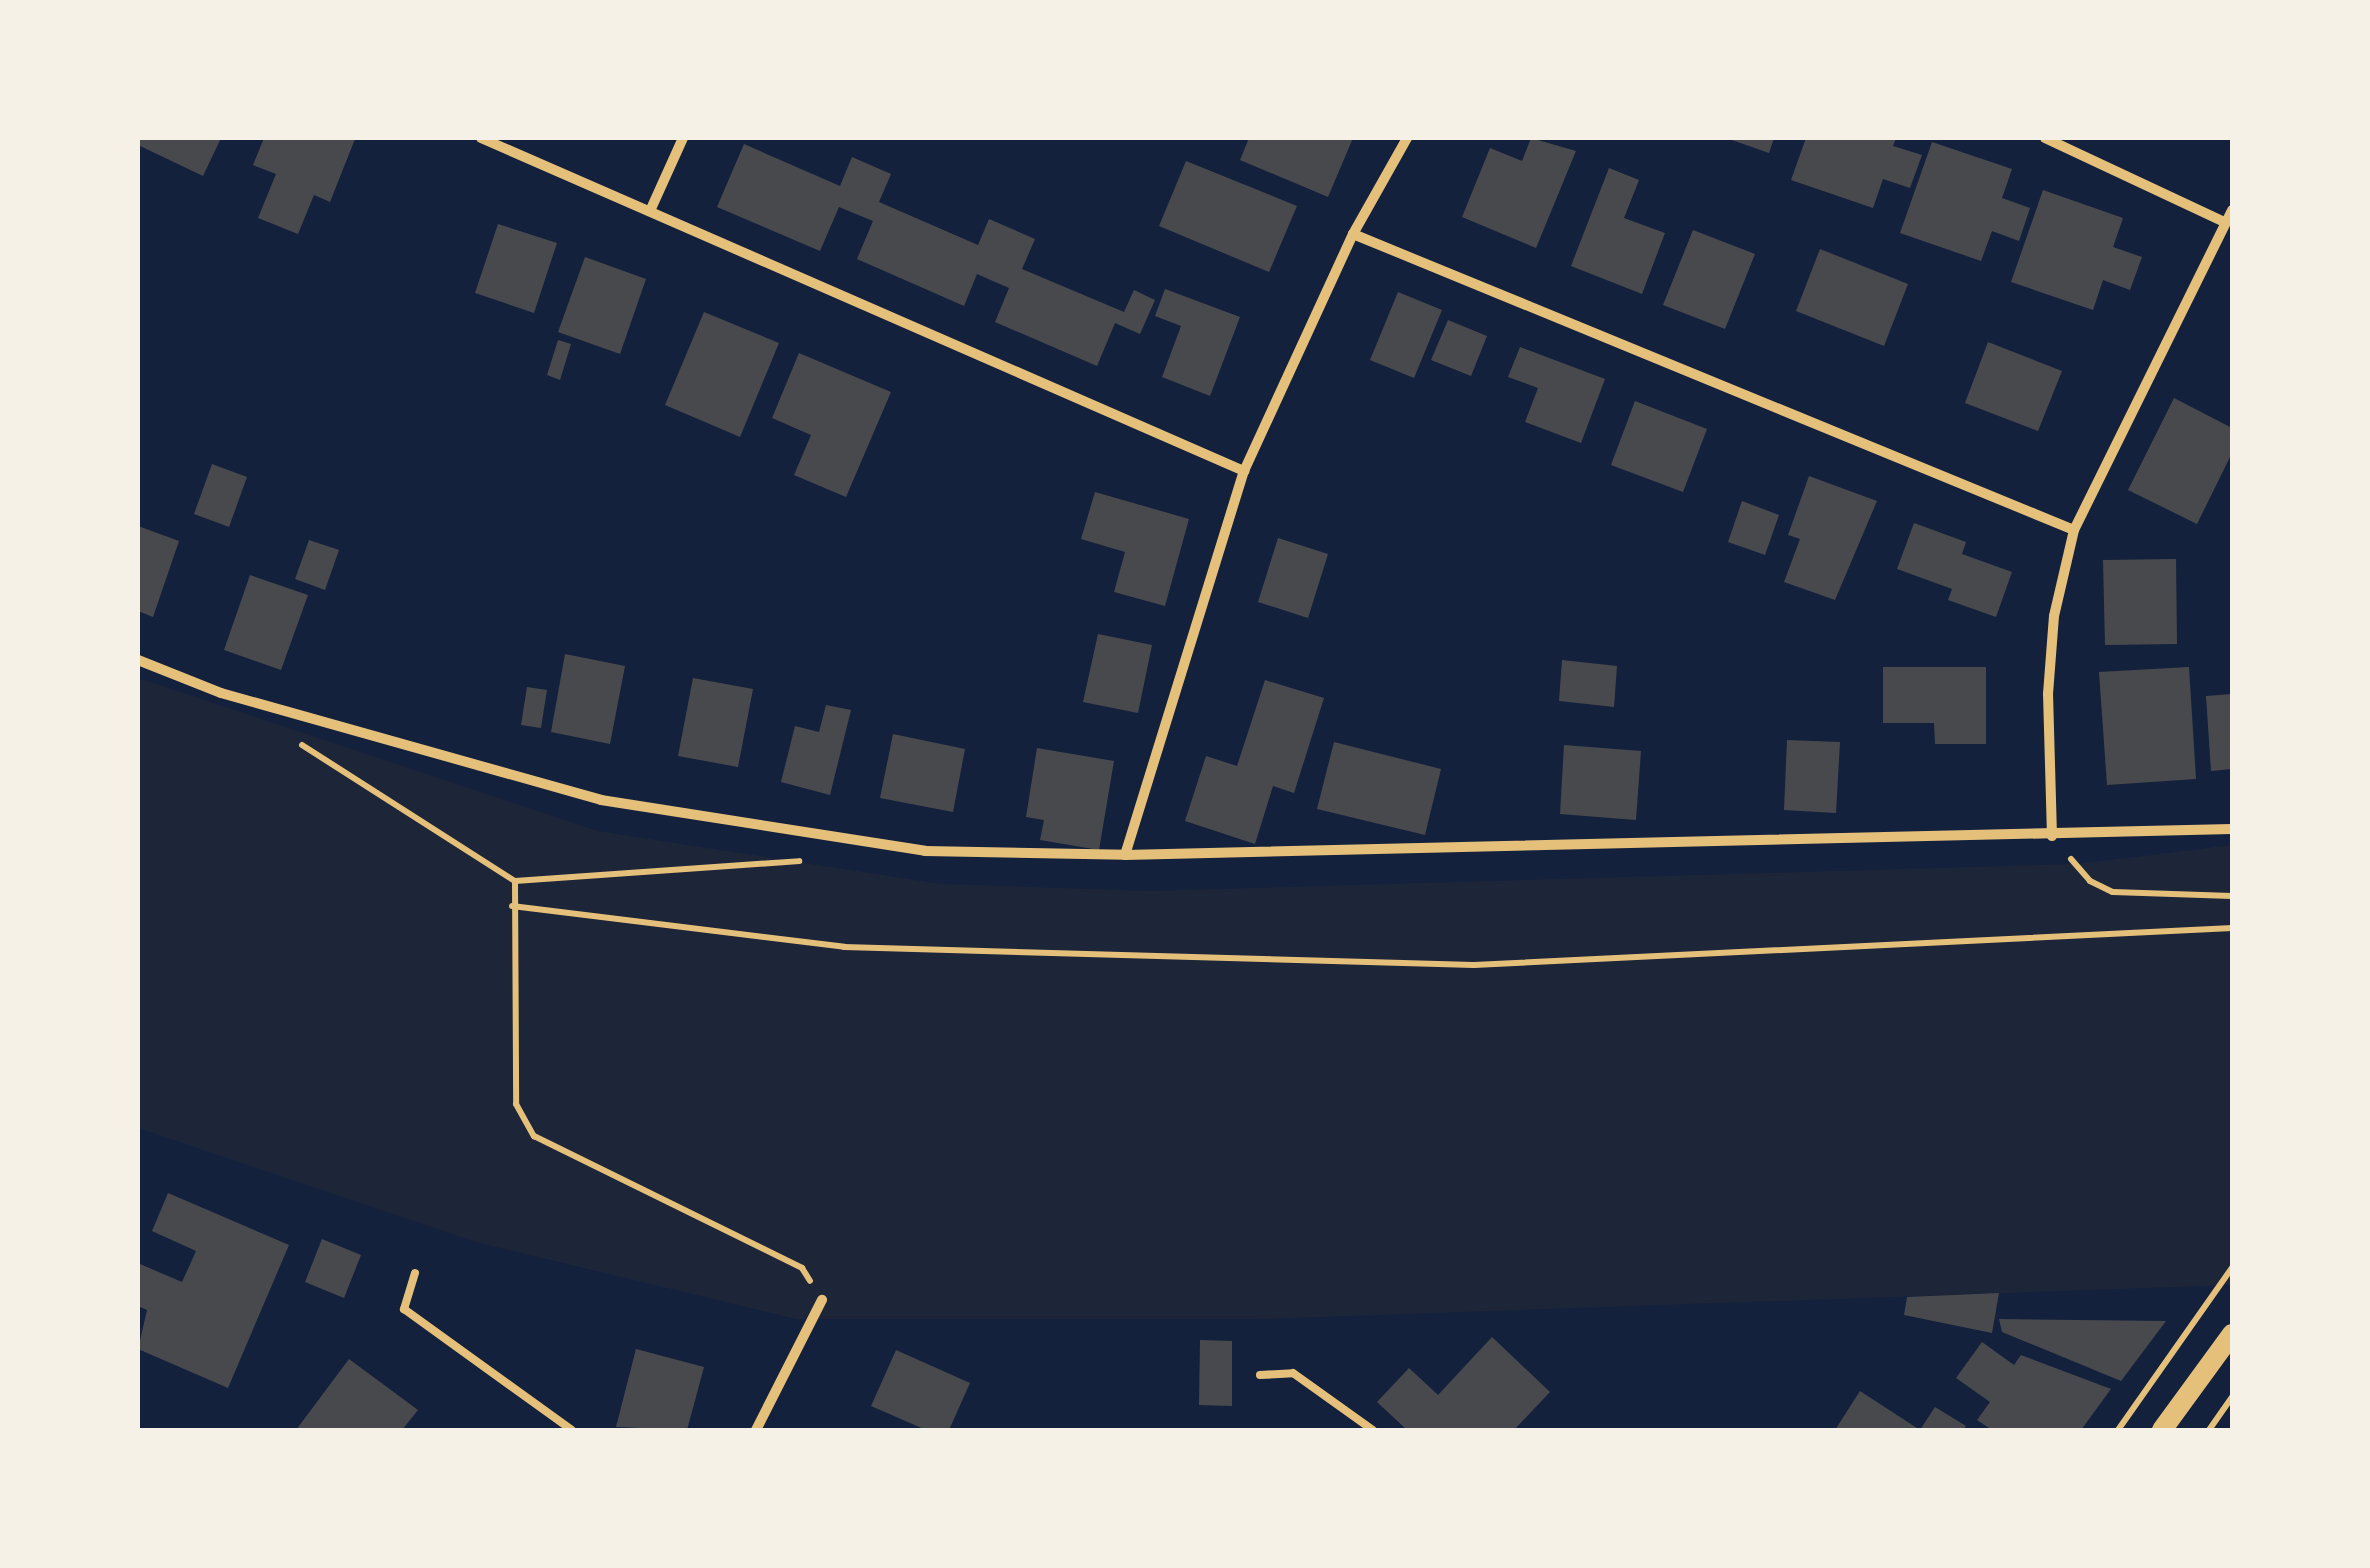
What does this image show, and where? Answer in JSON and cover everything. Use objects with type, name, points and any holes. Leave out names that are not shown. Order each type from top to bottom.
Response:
[{"type":"main road","points":[[2162,1430],[2232,1334]]},
{"type":"street","points":[[481,138],[1244,471]]},
{"type":"street","points":[[650,211],[683,138]]},
{"type":"street","points":[[1126,854],[1244,471],[1354,234],[1407,138]]},
{"type":"street","points":[[2046,138],[2228,224]]},
{"type":"street","points":[[2052,836],[2048,694],[2054,616],[2074,530],[2232,210]]},
{"type":"street","points":[[1354,234],[2074,530]]},
{"type":"street","points":[[138,660],[220,693],[602,800],[925,851],[1126,854],[2232,829]]},
{"type":"street","points":[[756,1430],[822,1300]]},
{"type":"lane","points":[[415,1274],[404,1309],[572,1430]]},
{"type":"lane","points":[[1260,1374],[1293,1373],[1373,1430]]},
{"type":"path","points":[[286,735],[515,882],[808,860]]},
{"type":"path","points":[[2052,836],[2090,881],[2113,892],[2232,896]]},
{"type":"path","points":[[515,882],[512,906],[516,1104],[534,1136],[802,1268],[822,1300]]},
{"type":"path","points":[[512,906],[844,947],[1474,965],[2232,928]]},
{"type":"path","points":[[2118,1430],[2232,1268]]},
{"type":"path","points":[[2209,1430],[2232,1397]]},
{"type":"shaded area","points":[[138,678],[597,831],[941,884],[1150,891],[2078,864],[2232,845],[2232,1285],[1260,1319],[796,1319],[476,1242],[138,1128]]},
{"type":"building","points":[[138,138],[221,138],[203,176],[138,145]]},
{"type":"building","points":[[264,138],[355,139],[330,202],[314,195],[298,234],[258,218],[276,174],[253,165]]},
{"type":"building","points":[[1249,138],[1353,138],[1328,197],[1240,160]]},
{"type":"building","points":[[1531,138],[1576,151],[1536,248],[1462,217],[1490,148],[1522,161]]},
{"type":"building","points":[[1726,138],[1774,138],[1769,153]]},
{"type":"building","points":[[1806,138],[1896,138],[1893,146],[1922,155],[1910,188],[1883,179],[1873,208],[1791,180]]},
{"type":"building","points":[[1932,142],[2012,169],[2002,198],[2030,208],[2019,241],[1992,231],[1981,261],[1900,233]]},
{"type":"building","points":[[744,144],[840,186],[852,157],[891,174],[879,202],[978,245],[989,219],[1035,239],[1022,269],[1124,312],[1134,290],[1155,300],[1140,334],[1115,323],[1097,366],[995,322],[1009,288],[977,274],[964,306],[857,259],[873,221],[839,207],[820,251],[717,207]]},
{"type":"building","points":[[1186,161],[1297,206],[1269,272],[1159,226]]},
{"type":"building","points":[[1609,168],[1639,180],[1624,218],[1665,233],[1642,294],[1571,266]]},
{"type":"building","points":[[2043,190],[2123,218],[2113,247],[2142,257],[2130,290],[2103,280],[2093,310],[2011,282]]},
{"type":"building","points":[[498,224],[557,243],[534,313],[475,293]]},
{"type":"building","points":[[1693,230],[1755,254],[1725,329],[1663,305]]},
{"type":"building","points":[[1820,249],[1908,284],[1884,346],[1796,311]]},
{"type":"building","points":[[585,257],[646,279],[620,354],[558,332]]},
{"type":"building","points":[[1165,289],[1240,317],[1210,396],[1162,377],[1181,326],[1155,316]]},
{"type":"building","points":[[1398,292],[1442,310],[1414,378],[1370,360]]},
{"type":"building","points":[[704,312],[779,343],[740,437],[665,405]]},
{"type":"building","points":[[1448,320],[1487,336],[1471,376],[1431,360]]},
{"type":"building","points":[[558,340],[571,344],[560,380],[547,375]]},
{"type":"building","points":[[1988,342],[2062,371],[2038,431],[1965,403]]},
{"type":"building","points":[[1520,347],[1605,379],[1581,443],[1525,422],[1538,388],[1508,377]]},
{"type":"building","points":[[799,353],[891,392],[846,497],[794,475],[811,435],[772,418]]},
{"type":"building","points":[[2174,398],[2232,428],[2232,453],[2197,524],[2128,490]]},
{"type":"building","points":[[1635,401],[1707,429],[1683,492],[1611,465]]},
{"type":"building","points":[[212,464],[247,477],[229,527],[194,514]]},
{"type":"building","points":[[1809,476],[1877,501],[1835,600],[1784,582],[1800,539],[1788,535]]},
{"type":"building","points":[[1095,492],[1189,519],[1165,606],[1114,592],[1125,552],[1081,539]]},
{"type":"building","points":[[1742,501],[1779,515],[1765,555],[1728,542]]},
{"type":"building","points":[[1914,523],[1966,542],[1962,554],[2012,572],[1996,617],[1948,600],[1952,589],[1897,569]]},
{"type":"building","points":[[138,526],[179,541],[153,617],[138,611]]},
{"type":"building","points":[[1278,538],[1328,554],[1308,618],[1258,602]]},
{"type":"building","points":[[309,540],[339,550],[325,590],[295,579]]},
{"type":"building","points":[[2176,559],[2177,644],[2105,645],[2103,560]]},
{"type":"building","points":[[250,575],[308,595],[281,670],[224,650]]},
{"type":"building","points":[[1098,634],[1152,645],[1138,713],[1083,702]]},
{"type":"building","points":[[565,654],[625,666],[610,744],[551,732]]},
{"type":"building","points":[[1562,660],[1617,666],[1614,707],[1559,701]]},
{"type":"building","points":[[1883,667],[1986,667],[1986,744],[1935,744],[1934,723],[1883,723]]},
{"type":"building","points":[[2189,667],[2196,779],[2107,785],[2099,672]]},
{"type":"building","points":[[693,678],[753,689],[738,767],[678,756]]},
{"type":"building","points":[[1265,680],[1324,698],[1294,793],[1273,786],[1255,844],[1185,821],[1206,756],[1237,766]]},
{"type":"building","points":[[527,687],[547,690],[541,728],[521,725]]},
{"type":"building","points":[[2232,694],[2232,769],[2211,771],[2206,696]]},
{"type":"building","points":[[826,705],[851,710],[830,795],[781,782],[795,726],[819,732]]},
{"type":"building","points":[[893,734],[965,749],[953,812],[880,798]]},
{"type":"building","points":[[1787,740],[1840,742],[1836,813],[1784,810]]},
{"type":"building","points":[[1334,742],[1441,769],[1425,835],[1317,809]]},
{"type":"building","points":[[1564,745],[1641,751],[1636,820],[1560,814]]},
{"type":"building","points":[[1037,748],[1114,761],[1099,850],[1040,840],[1044,820],[1026,817]]},
{"type":"building","points":[[168,1193],[289,1245],[228,1388],[138,1349],[147,1310],[138,1306],[140,1264],[182,1282],[196,1251],[152,1231]]},
{"type":"building","points":[[322,1239],[361,1255],[344,1298],[305,1282]]},
{"type":"building","points":[[1999,1293],[1992,1333],[1904,1315],[1907,1297]]},
{"type":"building","points":[[1999,1319],[2166,1321],[2121,1381],[2002,1332]]},
{"type":"building","points":[[1492,1337],[1550,1392],[1514,1430],[1407,1430],[1377,1402],[1409,1368],[1438,1395]]},
{"type":"building","points":[[1200,1340],[1232,1341],[1232,1406],[1199,1405]]},
{"type":"building","points":[[1982,1342],[2014,1365],[2021,1355],[2111,1389],[2081,1430],[1992,1430],[1977,1420],[1990,1402],[1956,1378]]},
{"type":"building","points":[[636,1349],[704,1367],[687,1430],[616,1427]]},
{"type":"building","points":[[896,1350],[970,1383],[949,1430],[926,1430],[871,1406]]},
{"type":"building","points":[[349,1359],[418,1410],[402,1430],[296,1430]]},
{"type":"building","points":[[1860,1391],[1920,1430],[1835,1430]]},
{"type":"building","points":[[1935,1407],[1966,1426],[1963,1430],[1920,1430]]}]
